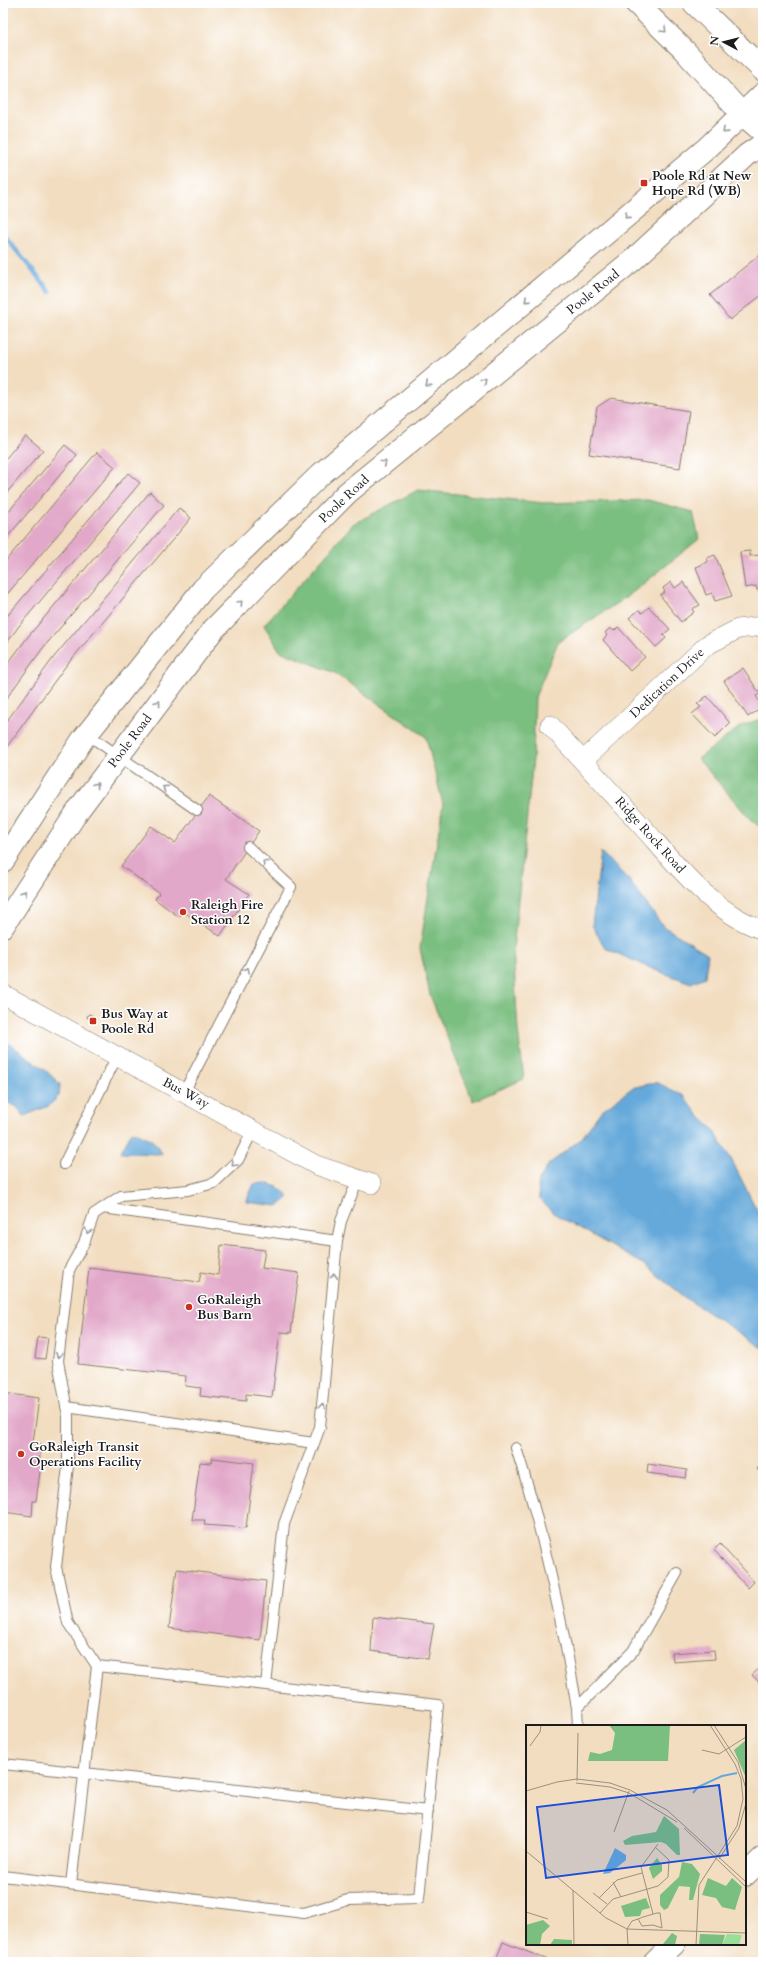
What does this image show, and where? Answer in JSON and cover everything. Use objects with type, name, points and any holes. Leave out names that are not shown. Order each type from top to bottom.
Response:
[{"type":"main road","points":[[636,3],[684,50],[742,114],[763,132]]},
{"type":"main road","points":[[694,3],[763,70]]},
{"type":"main road","points":[[3,861],[87,734],[203,589],[321,474],[707,148],[763,94]]},
{"type":"main road","name":"Poole Road","points":[[3,926],[79,809],[213,630],[347,493],[634,259],[747,155],[763,144]]},
{"type":"main road","points":[[321,474],[347,493]]},
{"type":"main road","points":[[655,1962],[673,1945]]},
{"type":"street","name":"Dedication Drive","points":[[583,761],[707,645],[738,629],[763,626]]},
{"type":"street","name":"Ridge Rock Road","points":[[550,724],[672,860],[714,903],[746,924],[763,930]]},
{"type":"street","name":"Bus Way","points":[[3,994],[316,1165],[365,1182]]},
{"type":"lane","points":[[87,734],[118,757],[197,810]]},
{"type":"lane","points":[[184,1092],[228,1005],[291,887],[248,847]]},
{"type":"lane","points":[[64,1164],[117,1056]]},
{"type":"lane","points":[[71,1884],[86,1772],[97,1666],[68,1623],[56,1567],[68,1466],[68,1416],[58,1361],[69,1270],[84,1243],[94,1214],[121,1196],[188,1190],[214,1183],[238,1160],[254,1130]]},
{"type":"lane","points":[[266,1685],[284,1524],[320,1427],[337,1241],[341,1221],[365,1182]]},
{"type":"lane","points":[[103,1208],[337,1241]]},
{"type":"lane","points":[[66,1407],[314,1444]]},
{"type":"lane","points":[[516,1448],[530,1492],[562,1622],[577,1708],[578,1725]]},
{"type":"lane","points":[[577,1708],[633,1651],[677,1573]]},
{"type":"lane","points":[[3,1876],[304,1913],[348,1900],[419,1898],[438,1705],[97,1666]]},
{"type":"lane","points":[[3,1764],[428,1811]]},
{"type":"green space","points":[[418,490],[544,503],[648,500],[693,512],[699,539],[632,593],[558,642],[535,697],[533,759],[513,949],[518,1031],[524,1079],[473,1101],[430,995],[420,948],[443,804],[426,737],[335,673],[280,651],[264,625],[353,524]]},
{"type":"green space","points":[[763,718],[763,829],[751,820],[698,759],[741,726]]},
{"type":"water","points":[[601,852],[628,879],[663,926],[708,954],[705,977],[691,983],[655,970],[605,948],[592,925]]},
{"type":"water","points":[[3,1039],[43,1068],[60,1084],[59,1096],[49,1106],[24,1116],[17,1107],[3,1100]]},
{"type":"water","points":[[656,1082],[684,1096],[699,1116],[713,1129],[731,1159],[763,1222],[763,1348],[690,1301],[645,1265],[553,1213],[539,1198],[538,1182],[549,1164],[581,1139],[601,1111],[632,1088]]},
{"type":"water","points":[[132,1131],[154,1142],[162,1154],[120,1153]]},
{"type":"water","points":[[265,1183],[278,1187],[289,1197],[278,1206],[246,1202],[254,1184]]},
{"type":"building","points":[[763,252],[763,294],[730,320],[710,295]]},
{"type":"building","points":[[611,398],[689,411],[680,468],[589,454],[597,407]]},
{"type":"building","points":[[25,435],[43,450],[3,497],[3,462]]},
{"type":"building","points":[[65,445],[77,455],[3,542],[3,518]]},
{"type":"building","points":[[97,452],[115,467],[3,599],[3,564]]},
{"type":"building","points":[[128,473],[140,483],[19,626],[3,648],[3,621]]},
{"type":"building","points":[[150,492],[164,505],[43,648],[3,703],[3,670],[27,638]]},
{"type":"building","points":[[179,508],[191,518],[65,667],[3,752],[3,726],[54,657]]},
{"type":"building","points":[[750,551],[750,556],[760,555],[760,562],[763,562],[763,589],[757,590],[756,586],[745,588],[740,552]]},
{"type":"building","points":[[715,555],[732,596],[715,601],[712,593],[706,595],[696,567],[708,562],[707,558]]},
{"type":"building","points":[[671,582],[675,588],[683,582],[700,605],[692,609],[694,612],[681,622],[660,595],[665,592],[663,588]]},
{"type":"building","points":[[649,607],[670,629],[663,635],[666,638],[656,647],[629,618],[639,610],[642,613]]},
{"type":"building","points":[[618,627],[645,657],[630,671],[603,640],[607,635],[605,633],[610,628],[614,631]]},
{"type":"building","points":[[743,668],[760,694],[756,696],[763,707],[748,717],[724,681]]},
{"type":"building","points":[[707,696],[730,723],[715,738],[692,714],[701,707],[697,704]]},
{"type":"building","points":[[209,796],[259,831],[226,879],[249,894],[220,936],[184,912],[179,917],[155,899],[159,893],[121,866],[151,826],[175,843]]},
{"type":"building","points":[[89,1014],[96,1018],[94,1021],[87,1017]]},
{"type":"building","name":"GoRaleigh Bus Barn","points":[[221,1245],[265,1250],[262,1268],[299,1273],[291,1333],[280,1332],[272,1397],[246,1394],[246,1401],[200,1396],[201,1388],[185,1386],[186,1376],[78,1364],[89,1268],[199,1282],[201,1272],[218,1275]]},
{"type":"building","points":[[38,1337],[48,1338],[45,1359],[35,1358]]},
{"type":"building","name":"GoRaleigh Transit Operations Facility","points":[[3,1393],[39,1398],[33,1443],[41,1444],[39,1464],[41,1464],[36,1501],[33,1501],[32,1516],[3,1512]]},
{"type":"building","points":[[212,1458],[254,1463],[246,1528],[204,1525],[205,1520],[192,1520],[200,1462],[211,1463]]},
{"type":"building","points":[[763,1462],[763,1476],[757,1469]]},
{"type":"building","points":[[648,1464],[687,1470],[686,1478],[647,1473]]},
{"type":"building","points":[[720,1544],[754,1582],[748,1588],[714,1550]]},
{"type":"building","points":[[177,1569],[266,1581],[260,1640],[169,1628]]},
{"type":"building","points":[[373,1617],[434,1624],[428,1659],[371,1651]]},
{"type":"building","points":[[714,1650],[715,1659],[673,1662],[672,1653]]},
{"type":"building","points":[[760,1668],[763,1671],[763,1679],[759,1682],[752,1675]]},
{"type":"building","points":[[503,1942],[553,1962],[495,1962]]},
{"type":"building","points":[[47,1958],[67,1961],[67,1962],[47,1962]]},
{"type":"waterway","points":[[3,234],[50,292]]},
{"type":"place","name":"Poole Rd at New Hope Rd (WB)","points":[[644,183]]},
{"type":"place","name":"Raleigh Fire Station 12","points":[[183,912]]},
{"type":"place","name":"Bus Way at Poole Rd","points":[[93,1021]]},
{"type":"place","name":"GoRaleigh Bus Barn","points":[[189,1307]]},
{"type":"place","name":"GoRaleigh Transit Operations Facility","points":[[21,1454]]}]
